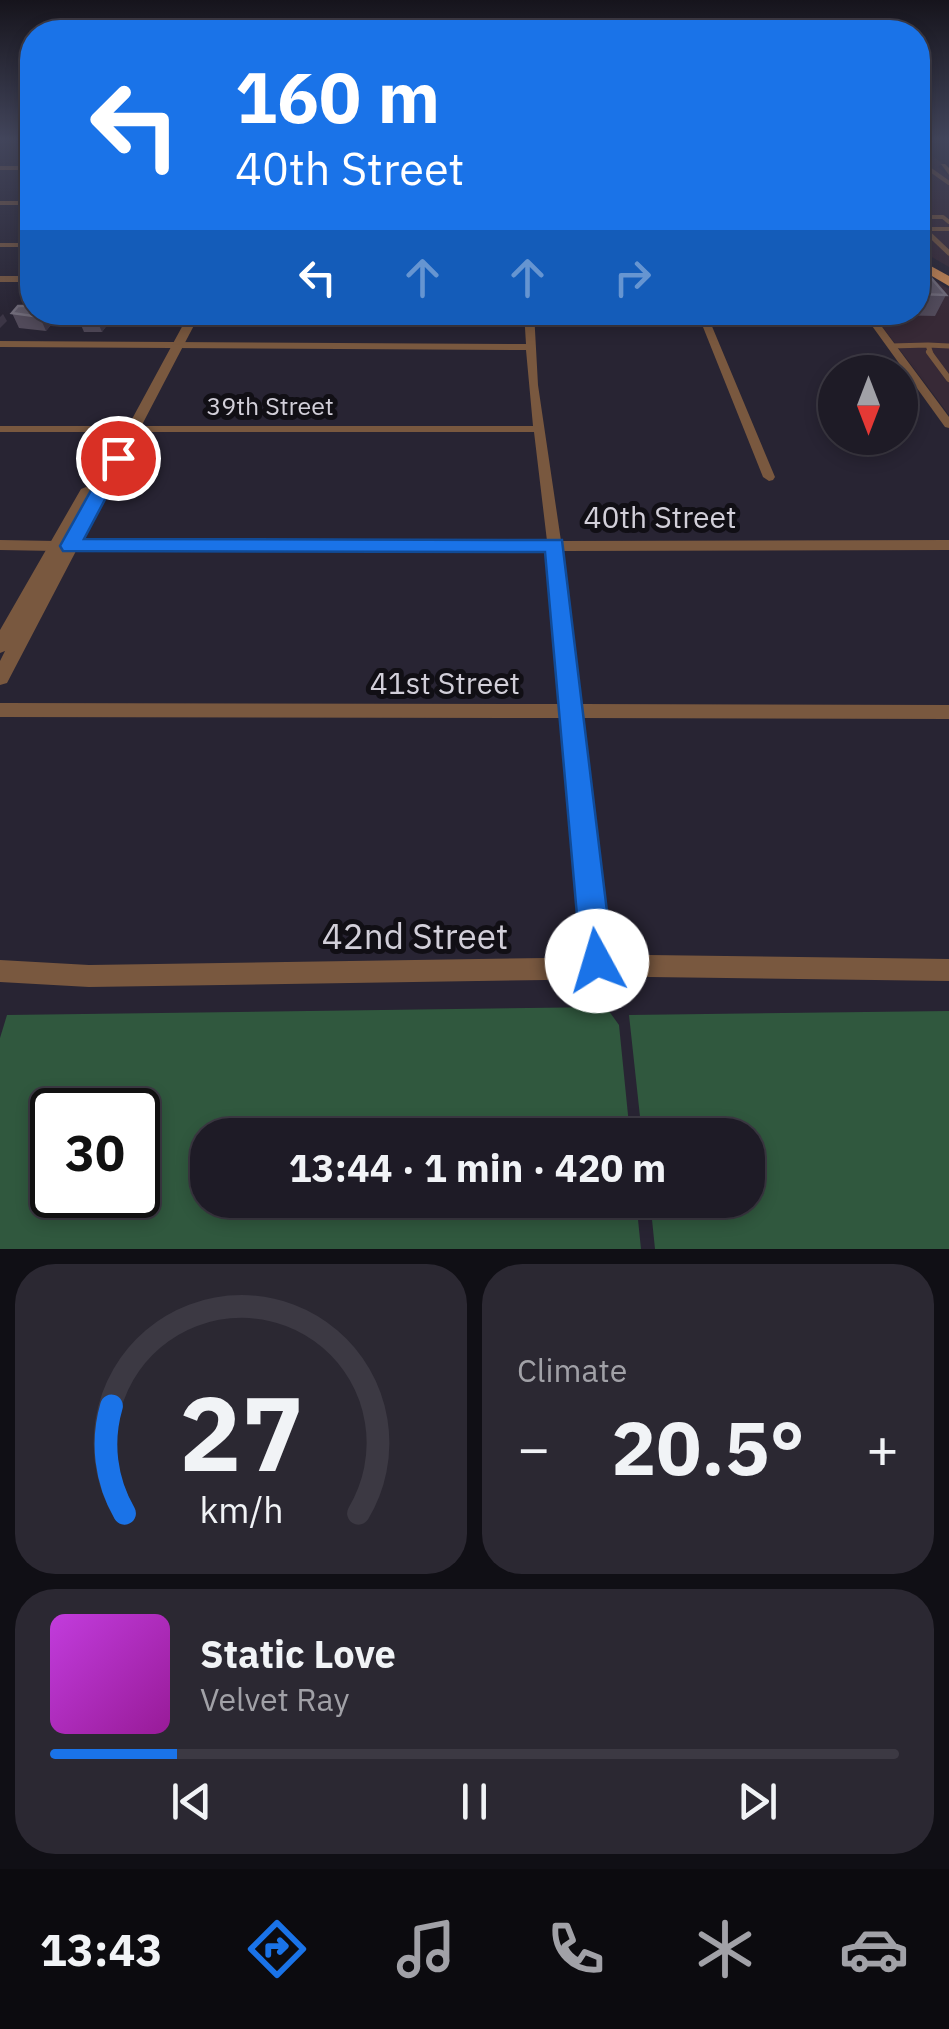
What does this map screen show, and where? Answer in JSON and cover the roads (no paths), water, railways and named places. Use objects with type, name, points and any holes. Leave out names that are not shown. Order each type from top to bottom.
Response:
[{"type":"main road","points":[[944,273],[949,282]]},
{"type":"street","points":[[173,345],[181,325]]},
{"type":"street","points":[[0,678],[63,546],[187,325]]},
{"type":"street","points":[[529,325],[597,961]]},
{"type":"street","points":[[706,325],[769,476]]},
{"type":"street","points":[[876,325],[949,425]]},
{"type":"street","points":[[0,344],[530,348]]},
{"type":"street","name":"39th Street","points":[[0,428],[540,428]]},
{"type":"street","name":"40th Street","points":[[0,545],[949,545]]},
{"type":"street","points":[[0,646],[63,546]]},
{"type":"street","name":"41st Street","points":[[0,710],[949,712]]},
{"type":"street","name":"42nd Street","points":[[0,971],[88,976],[546,969],[597,961],[649,966],[949,970]]},
{"type":"lane","points":[[928,345],[929,354],[949,378]]},
{"type":"lane","points":[[892,346],[949,346]]}]
